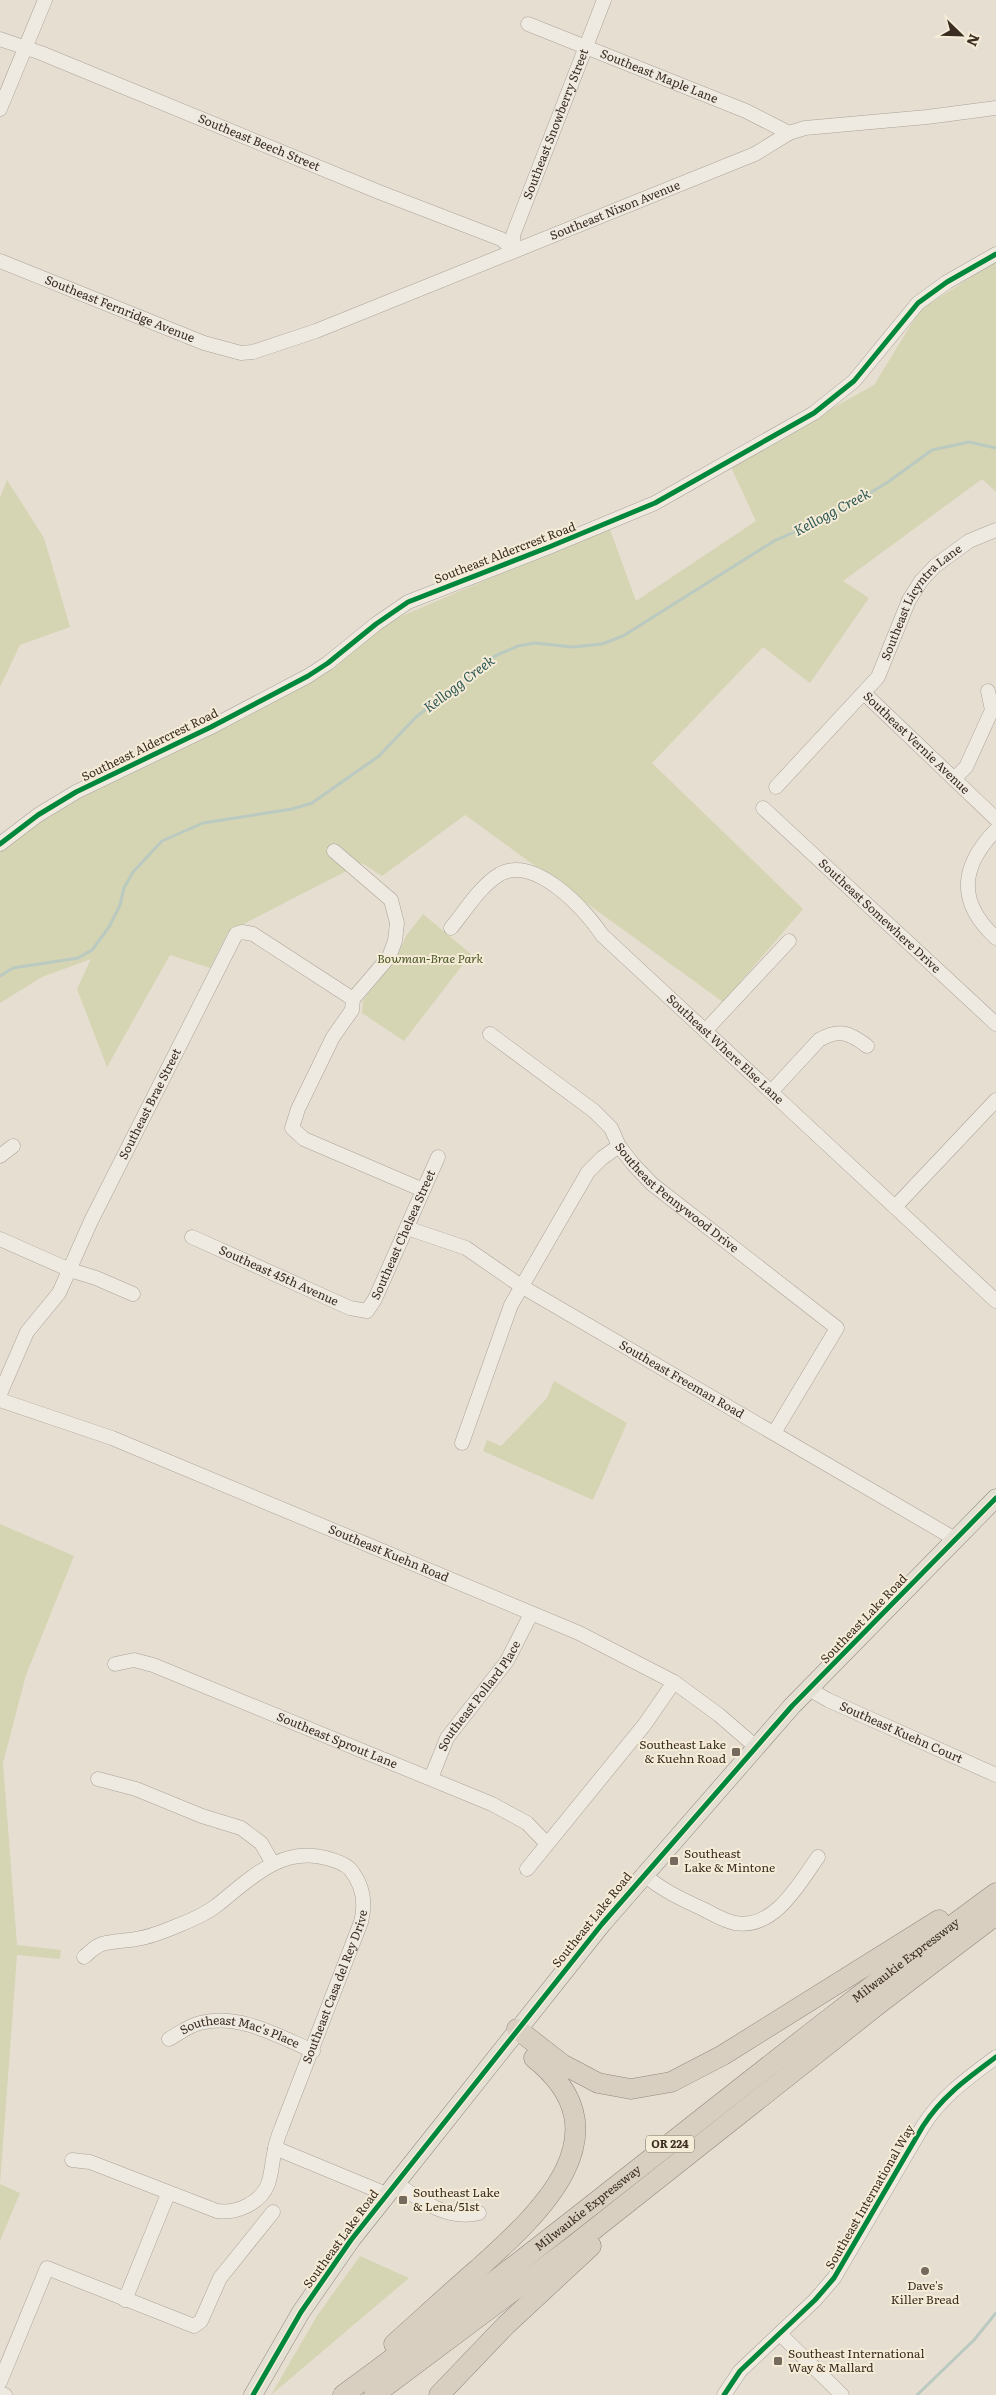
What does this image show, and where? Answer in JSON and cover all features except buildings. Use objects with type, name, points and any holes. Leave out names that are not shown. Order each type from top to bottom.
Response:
[{"type":"highway","points":[[513,2034],[562,2064],[598,2083],[631,2089],[671,2082],[702,2068],[956,1909],[996,1891]]},
{"type":"highway","name":"Milwaukie Expressway","points":[[343,2395],[516,2266],[996,1891]]},
{"type":"highway","name":"Milwaukie Expressway","points":[[374,2395],[573,2246],[880,2003],[996,1915]]},
{"type":"highway","points":[[336,2395],[517,2233],[540,2209],[561,2178],[574,2144],[574,2111],[568,2095],[549,2071],[513,2034]]},
{"type":"highway","points":[[440,2395],[506,2325],[683,2159]]},
{"type":"main road","name":"Southeast Lake Road","points":[[253,2395],[317,2287],[391,2188],[643,1874],[809,1689],[996,1498]]},
{"type":"street","points":[[0,109],[45,0]]},
{"type":"street","name":"Southeast Snowberry Street","points":[[514,250],[513,234],[604,0]]},
{"type":"street","name":"Southeast Maple Lane","points":[[528,24],[746,111],[789,133]]},
{"type":"street","name":"Southeast Beech Street","points":[[0,39],[41,53],[379,192],[501,239],[514,250]]},
{"type":"street","name":"Southeast Nixon Avenue","points":[[241,353],[253,352],[316,331],[755,154],[789,133],[805,128],[927,117],[996,108]]},
{"type":"street","name":"Southeast Aldercrest Road","points":[[0,844],[38,815],[76,792],[211,727],[308,676],[408,602],[655,503],[814,412],[854,381],[918,303],[947,282],[996,254]]},
{"type":"street","name":"Southeast Fernridge Avenue","points":[[0,261],[204,343],[241,353]]},
{"type":"street","name":"Southeast Licyntra Lane","points":[[865,694],[886,662],[909,600],[921,581],[935,566],[962,546],[996,530]]},
{"type":"street","points":[[954,779],[966,767],[992,710],[988,690]]},
{"type":"street","name":"Southeast Vernie Avenue","points":[[776,787],[865,694],[996,819]]},
{"type":"street","name":"Southeast Somewhere Drive","points":[[762,808],[996,1024]]},
{"type":"street","points":[[996,830],[973,860],[968,874],[967,890],[976,917],[996,938]]},
{"type":"street","points":[[334,851],[391,900],[397,923],[395,941],[389,957],[353,1000],[352,1010],[334,1037],[298,1109],[292,1128],[304,1139],[423,1190]]},
{"type":"street","name":"Southeast Where Else Lane","points":[[451,928],[490,882],[502,873],[526,870],[556,886],[594,922],[602,935],[996,1301]]},
{"type":"street","name":"Southeast Brae Street","points":[[0,1394],[28,1332],[55,1300],[95,1213],[236,934],[242,932],[254,934],[353,1000]]},
{"type":"street","points":[[705,1031],[789,941]]},
{"type":"street","points":[[771,1092],[819,1040],[828,1035],[838,1032],[847,1033],[867,1046]]},
{"type":"street","points":[[490,1034],[594,1111],[611,1128],[619,1146]]},
{"type":"street","points":[[895,1206],[996,1100]]},
{"type":"street","points":[[0,1156],[13,1146]]},
{"type":"street","name":"Southeast Pennywood Drive","points":[[462,1443],[503,1322],[521,1286],[588,1172],[602,1158],[619,1146],[652,1184],[837,1328],[774,1433]]},
{"type":"street","name":"Southeast Chelsea Street","points":[[367,1311],[375,1299],[438,1157]]},
{"type":"street","name":"Southeast Freeman Road","points":[[407,1228],[466,1248],[521,1286],[955,1539]]},
{"type":"street","name":"Southeast 45th Avenue","points":[[192,1237],[350,1308],[367,1311]]},
{"type":"street","points":[[0,1239],[70,1270],[96,1278],[133,1294]]},
{"type":"street","name":"Southeast Kuehn Road","points":[[0,1400],[112,1438],[580,1633],[674,1682],[719,1715],[756,1747]]},
{"type":"street","name":"Southeast Pollard Place","points":[[431,1778],[447,1738],[506,1662],[531,1614]]},
{"type":"street","name":"Southeast Sprout Lane","points":[[115,1664],[134,1660],[153,1664],[431,1778],[514,1815],[527,1823],[547,1844]]},
{"type":"street","points":[[527,1869],[645,1724],[674,1682]]},
{"type":"street","name":"Southeast Kuehn Court","points":[[809,1689],[828,1700],[996,1775]]},
{"type":"street","points":[[98,1779],[136,1789],[202,1816],[242,1828],[261,1843],[272,1862]]},
{"type":"street","name":"Southeast Casa del Rey Drive","points":[[72,2160],[90,2162],[168,2194],[217,2211],[226,2212],[241,2209],[256,2200],[267,2187],[275,2148],[361,1922],[364,1904],[362,1890],[356,1876],[347,1866],[333,1859],[304,1856],[272,1862],[256,1872],[215,1906],[198,1917],[156,1934],[100,1944],[84,1957]]},
{"type":"street","points":[[643,1874],[666,1893],[730,1922],[744,1923],[760,1919],[784,1903],[818,1857]]},
{"type":"street","name":"Southeast Mac's Place","points":[[169,2039],[200,2023],[249,2024],[313,2051]]},
{"type":"street","name":"Southeast International Way","points":[[724,2395],[740,2371],[815,2300],[843,2265],[923,2126],[937,2106],[955,2088],[996,2057]]},
{"type":"street","points":[[275,2148],[391,2188],[450,2213],[465,2216],[479,2213]]},
{"type":"street","points":[[125,2300],[168,2194]]},
{"type":"street","points":[[0,2382],[47,2268],[194,2326],[198,2324],[220,2278],[273,2212]]},
{"type":"street","points":[[780,2334],[842,2395]]},
{"type":"street","points":[[0,2393],[5,2395]]},
{"type":"green space","points":[[996,261],[996,492],[982,479],[843,581],[869,598],[810,683],[763,647],[652,763],[803,909],[723,1002],[465,815],[382,876],[362,863],[228,932],[210,968],[170,955],[107,1067],[77,989],[91,959],[42,977],[0,1003],[0,852],[39,819],[329,668],[388,622],[609,527],[636,601],[756,521],[730,465],[874,385],[920,310]]},
{"type":"green space","points":[[7,480],[44,538],[70,627],[20,645],[0,687],[0,498]]},
{"type":"green space","name":"Bowman-Brae Park","points":[[423,914],[471,954],[404,1041],[362,1013],[363,1000],[395,961],[406,936]]},
{"type":"green space","points":[[554,1381],[627,1423],[593,1500],[483,1451],[487,1440],[501,1446],[547,1398]]},
{"type":"green space","points":[[0,1524],[74,1556],[26,1675],[3,1763],[17,1945],[61,1950],[60,1959],[17,1955],[0,2184]]},
{"type":"green space","points":[[0,2184],[20,2193],[0,2241]]},
{"type":"green space","points":[[360,2256],[409,2278],[271,2395],[317,2316]]},
{"type":"waterway","name":"Kellogg Creek","points":[[0,976],[13,968],[78,958],[92,950],[109,927],[120,905],[124,888],[133,872],[162,841],[203,823],[292,809],[312,803],[379,756],[416,717],[495,656],[518,646],[535,643],[572,647],[602,644],[623,636],[774,541],[835,514],[888,482],[932,450],[969,442],[996,448]]},
{"type":"waterway","points":[[917,2395],[974,2340],[996,2313]]},
{"type":"cycle path","points":[[0,844],[38,815],[76,792],[211,727],[308,676],[408,602],[655,503],[814,413],[854,381],[918,303],[947,282],[996,254]]},
{"type":"cycle path","points":[[253,2395],[301,2312],[351,2240],[602,1924],[792,1706],[996,1498]]},
{"type":"cycle path","points":[[724,2395],[740,2371],[815,2300],[834,2278],[930,2115],[956,2088],[996,2057]]},
{"type":"place","name":"Southeast Lake & Kuehn Road","points":[[736,1752]]},
{"type":"place","name":"Southeast Lake & Mintone","points":[[674,1861]]},
{"type":"place","name":"Southeast Lake & Lena/51st","points":[[403,2200]]},
{"type":"place","name":"Dave's Killer Bread","points":[[925,2271]]},
{"type":"place","name":"Southeast International Way & Mallard","points":[[778,2361]]}]
